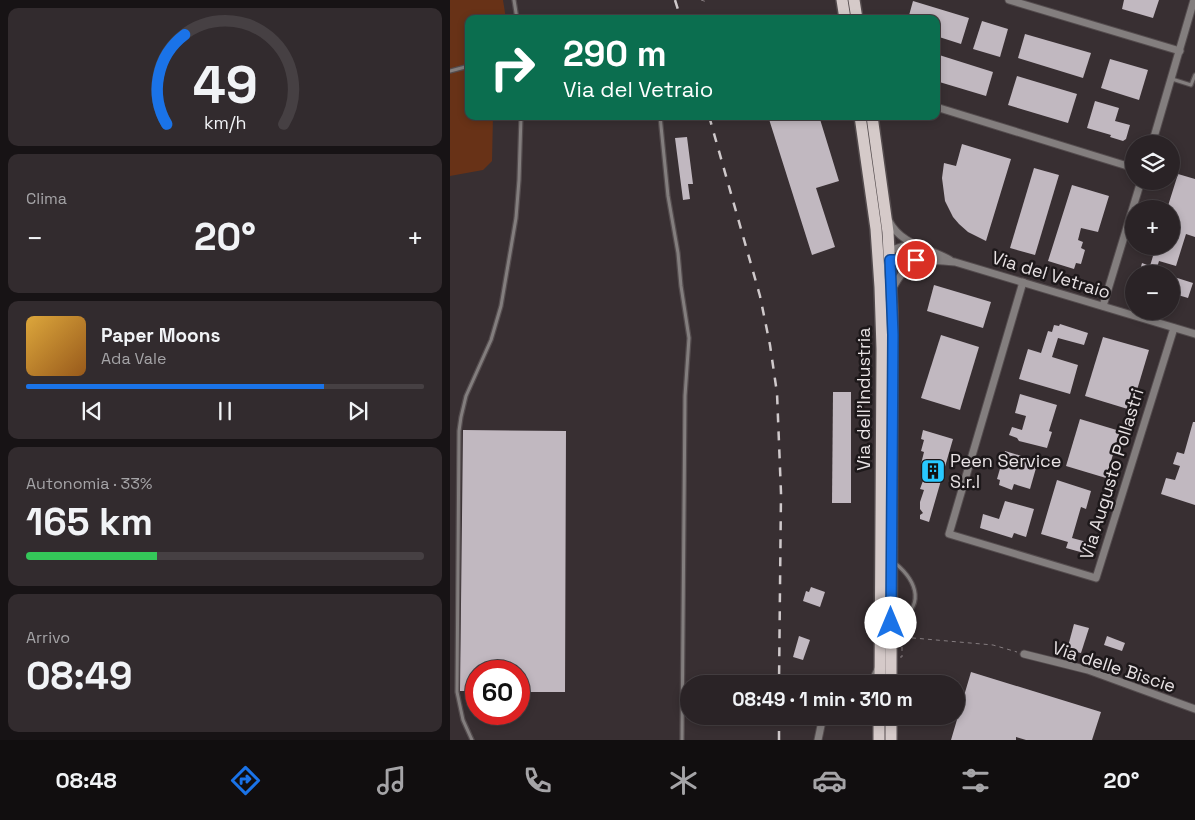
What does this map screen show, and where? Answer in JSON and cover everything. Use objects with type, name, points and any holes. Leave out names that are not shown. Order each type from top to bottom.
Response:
[{"type":"main road","points":[[842,0],[844,15]]},
{"type":"main road","points":[[854,0],[856,15]]},
{"type":"main road","name":"Via dell'Industria","points":[[861,120],[872,195],[878,256],[882,349],[880,675]]},
{"type":"main road","name":"Via dell'Industria","points":[[873,120],[886,214],[892,292],[891,675]]},
{"type":"main road","points":[[879,740],[880,725]]},
{"type":"main road","points":[[891,725],[891,740]]},
{"type":"street","points":[[1009,0],[1180,52]]},
{"type":"street","points":[[1155,135],[1194,0]]},
{"type":"street","points":[[940,108],[1125,165]]},
{"type":"street","points":[[1103,306],[1138,190]]},
{"type":"street","name":"Via del Vetraio","points":[[886,214],[897,233],[916,246],[938,253],[955,262],[1195,334]]},
{"type":"street","name":"Via del Vetraio","points":[[890,255],[904,246],[916,246]]},
{"type":"street","name":"Via del Vetraio","points":[[878,256],[890,255],[955,262]]},
{"type":"street","name":"Via del Vetraio","points":[[892,292],[902,273],[910,266],[927,260]]},
{"type":"street","name":"Via Augusto Pollastri","points":[[1023,282],[949,534],[1096,578],[1174,328]]},
{"type":"street","name":"Via delle Biscie","points":[[1024,654],[1088,670],[1195,710]]},
{"type":"street","points":[[874,675],[880,661]]},
{"type":"street","points":[[818,740],[821,725]]},
{"type":"lane","points":[[514,0],[516,15]]},
{"type":"lane","points":[[450,71],[465,67]]},
{"type":"lane","points":[[1172,79],[1191,85],[1195,74]]},
{"type":"lane","points":[[472,740],[463,720],[457,692],[460,417],[466,396],[491,340],[501,306],[516,218],[521,120]]},
{"type":"lane","points":[[660,120],[668,196],[675,231],[689,338],[685,396],[682,740]]},
{"type":"lane","points":[[891,623],[905,617],[915,603],[916,592],[905,571],[892,561]]},
{"type":"path","points":[[701,0],[707,2]]},
{"type":"path","points":[[902,657],[902,637],[993,645],[1024,654]]},
{"type":"shaded area","points":[[450,0],[503,0],[505,15],[465,15],[465,120],[493,120],[492,161],[483,170],[450,176]]},
{"type":"building","points":[[1124,0],[1159,0],[1153,18],[1122,9]]},
{"type":"building","points":[[913,1],[969,18],[961,44],[940,37],[940,15],[909,15]]},
{"type":"building","points":[[982,21],[1008,29],[1000,57],[973,49]]},
{"type":"building","points":[[1025,34],[1091,53],[1083,78],[1018,58]]},
{"type":"building","points":[[940,55],[993,72],[986,96],[940,82]]},
{"type":"building","points":[[1110,59],[1148,70],[1139,100],[1101,88]]},
{"type":"building","points":[[1017,76],[1077,94],[1068,123],[1008,105]]},
{"type":"building","points":[[1095,101],[1119,108],[1115,121],[1130,125],[1123,141],[1110,137],[1111,135],[1087,128]]},
{"type":"building","points":[[769,120],[820,120],[839,181],[816,188],[835,247],[812,255]]},
{"type":"building","points":[[687,137],[693,184],[688,184],[690,199],[683,200],[675,138]]},
{"type":"building","points":[[962,144],[1011,159],[986,241],[968,232],[959,224],[945,201],[942,178],[944,163],[956,166]]},
{"type":"building","points":[[1034,168],[1059,175],[1035,255],[1010,248]]},
{"type":"building","points":[[1180,175],[1195,179],[1195,237],[1186,234],[1180,253],[1180,200],[1170,200],[1173,190],[1180,190]]},
{"type":"building","points":[[1072,185],[1109,196],[1098,232],[1081,228],[1078,240],[1083,242],[1081,248],[1085,250],[1081,264],[1076,263],[1074,269],[1048,261]]},
{"type":"building","points":[[1153,255],[1179,255],[1176,265],[1159,261],[1158,265],[1150,265]]},
{"type":"building","points":[[1180,279],[1193,283],[1188,298],[1180,296]]},
{"type":"building","points":[[934,285],[991,302],[983,328],[927,311]]},
{"type":"building","points":[[1060,324],[1088,333],[1084,345],[1058,338],[1052,357],[1078,365],[1070,394],[1019,379],[1028,349],[1041,353],[1048,331],[1052,332],[1054,325],[1059,326]]},
{"type":"building","points":[[941,335],[979,347],[960,410],[921,398]]},
{"type":"building","points":[[1103,337],[1149,350],[1131,410],[1085,396]]},
{"type":"building","points":[[833,392],[851,392],[851,503],[832,503]]},
{"type":"building","points":[[1020,394],[1057,405],[1049,431],[1052,432],[1047,448],[1019,441],[1017,438],[1009,435],[1012,427],[1022,430],[1026,416],[1015,413]]},
{"type":"building","points":[[1080,419],[1120,431],[1106,478],[1066,466]]},
{"type":"building","points":[[1193,422],[1195,422],[1195,505],[1161,494],[1166,478],[1175,480],[1180,466],[1173,464],[1177,452],[1184,454]]},
{"type":"building","points":[[463,430],[566,431],[565,692],[530,692],[530,660],[465,660],[465,691],[460,691]]},
{"type":"building","name":"Peen Service S.r.l","points":[[923,430],[953,439],[929,522],[920,519],[920,515],[923,513],[920,509],[920,502],[924,490],[920,489],[924,478],[921,477],[924,465],[921,464],[924,452],[921,451],[924,440],[921,439]]},
{"type":"building","points":[[1005,451],[1038,461],[1030,489],[1014,484],[1012,490],[999,485],[1000,480],[997,479]]},
{"type":"building","points":[[1057,480],[1091,491],[1086,509],[1081,507],[1072,538],[1087,542],[1084,553],[1066,548],[1068,542],[1041,534]]},
{"type":"building","points":[[1005,501],[1034,509],[1026,537],[1014,533],[1012,538],[980,528],[983,514],[999,519]]},
{"type":"building","points":[[811,587],[825,592],[820,607],[803,601],[806,591],[809,592]]},
{"type":"building","points":[[1074,624],[1089,628],[1081,653],[1067,650]]},
{"type":"building","points":[[799,636],[810,640],[803,660],[793,657]]},
{"type":"building","points":[[1107,636],[1125,643],[1122,651],[1104,645]]},
{"type":"building","points":[[971,672],[1101,712],[1092,740],[1026,740],[1016,737],[1016,740],[951,740],[955,725],[965,725],[965,692]]},
{"type":"railway","points":[[675,0],[680,15]]},
{"type":"railway","points":[[710,120],[760,296],[777,393],[781,493],[779,675]]},
{"type":"railway","points":[[779,725],[779,740]]},
{"type":"place","name":"Peen Service S.r.l","points":[[933,471]]},
{"type":"route","points":[[891,623],[893,335],[890,260],[916,260]]}]
